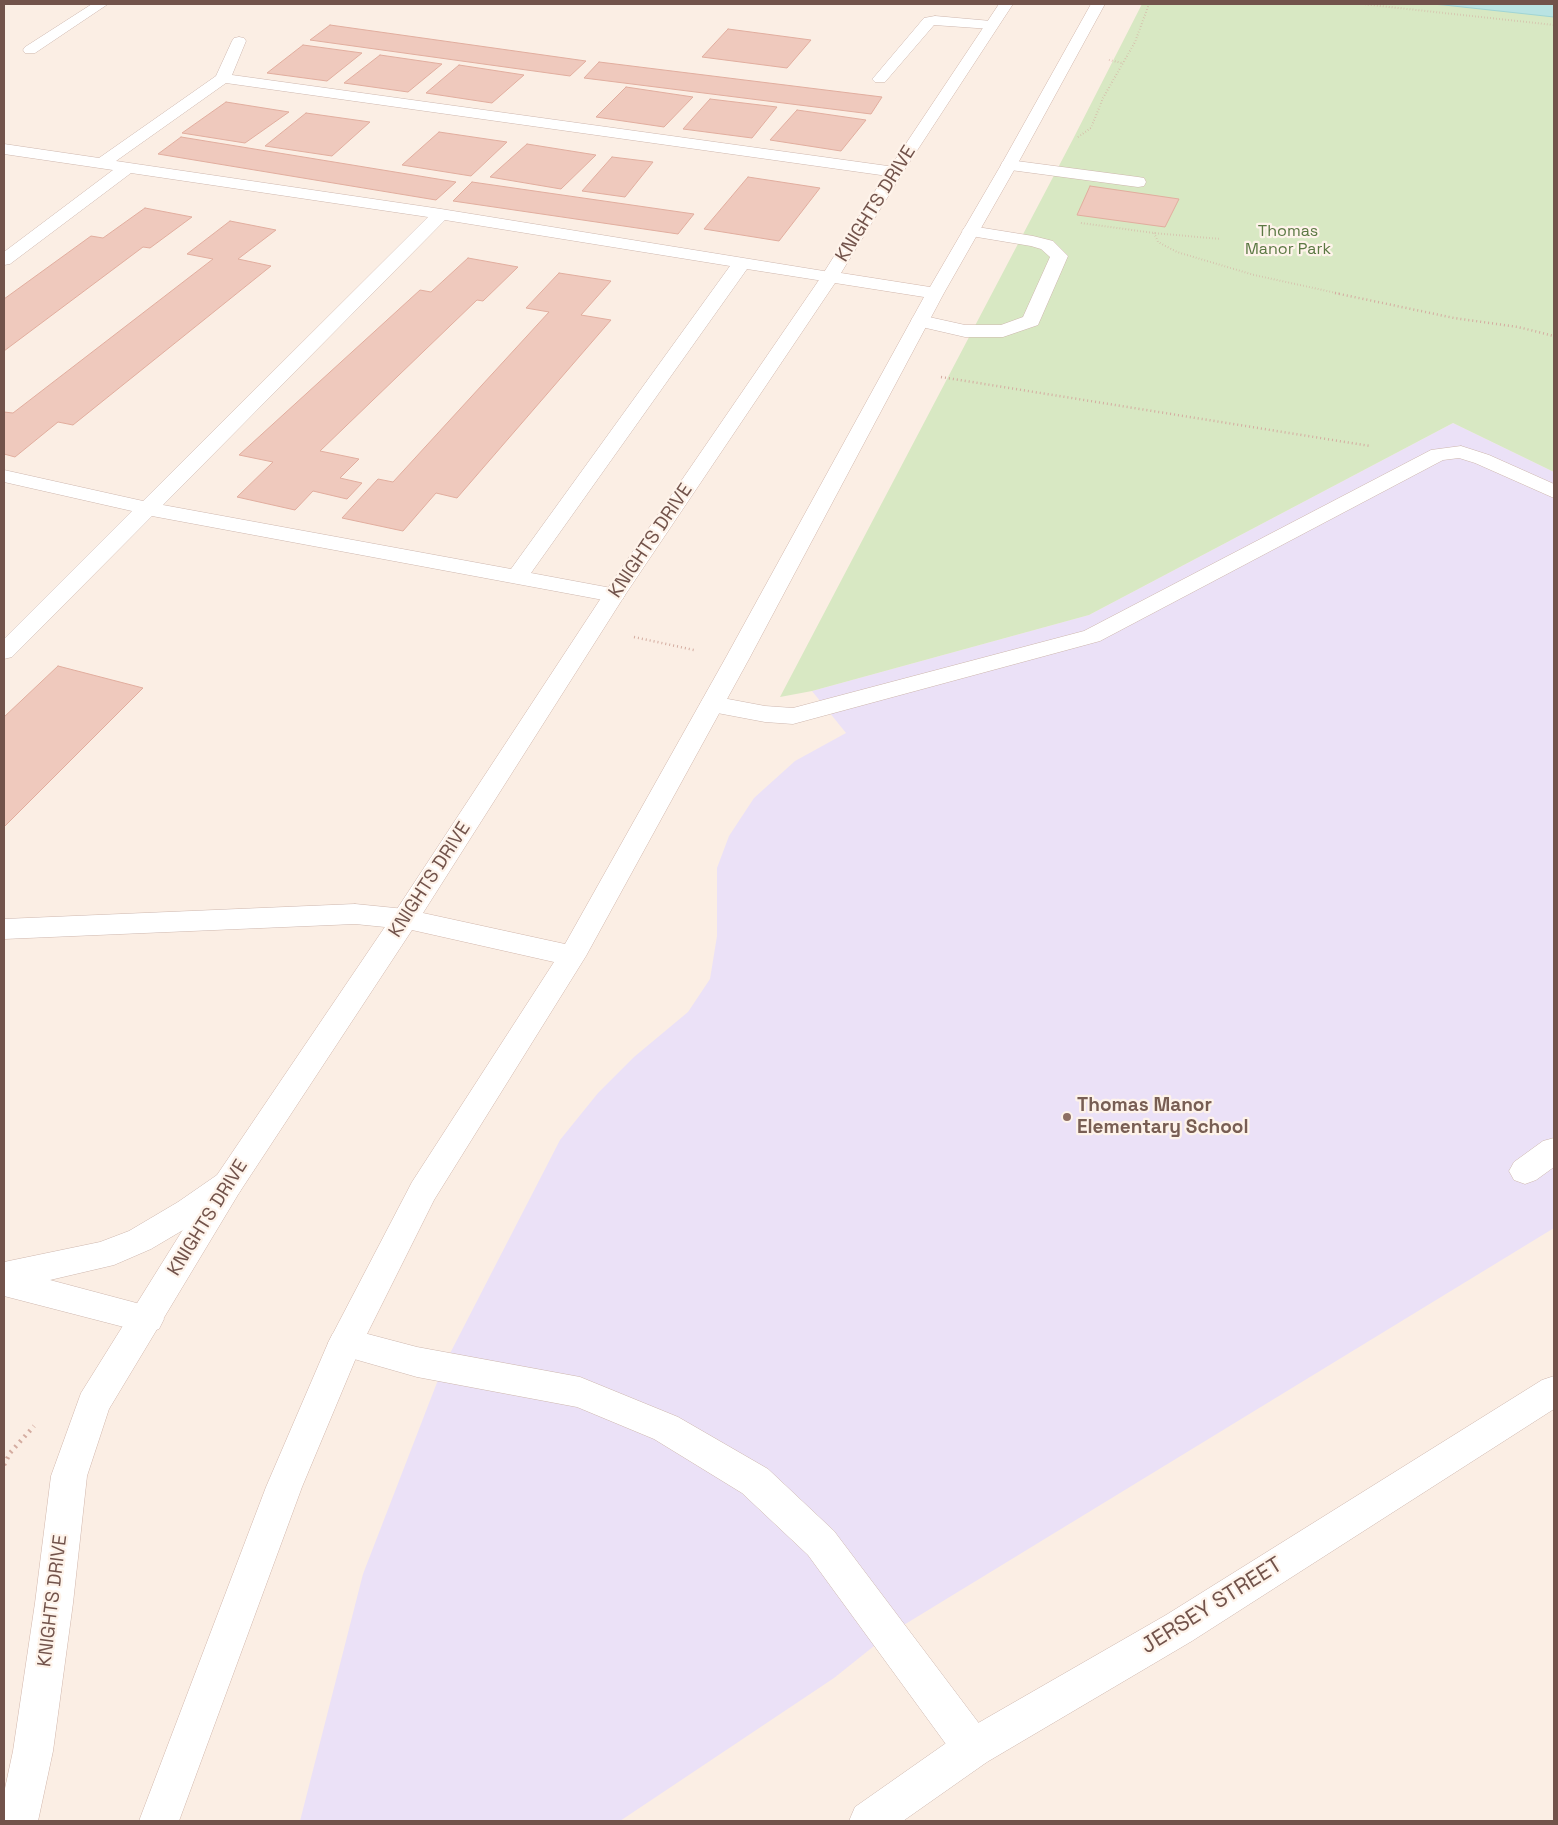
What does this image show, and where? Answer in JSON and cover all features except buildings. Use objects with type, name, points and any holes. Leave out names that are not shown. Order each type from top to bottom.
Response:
[{"type":"street","points":[[30,50],[101,4]]},
{"type":"street","name":"KNIGHTS DRIVE","points":[[18,1821],[34,1751],[69,1476],[93,1404],[147,1319],[228,1184],[405,919],[614,595],[830,277],[895,172],[1006,4]]},
{"type":"street","points":[[159,1821],[284,1487],[345,1343],[424,1191],[572,956],[712,704],[920,321],[1098,4]]},
{"type":"street","points":[[880,79],[929,21],[992,25]]},
{"type":"street","points":[[101,164],[223,78],[238,41]]},
{"type":"street","points":[[223,78],[895,172]]},
{"type":"street","points":[[4,149],[441,214],[741,264],[936,293]]},
{"type":"street","points":[[1009,165],[1138,182]]},
{"type":"street","points":[[4,260],[128,168]]},
{"type":"street","points":[[4,652],[441,214]]},
{"type":"street","points":[[920,321],[965,331],[1003,331],[1031,321],[1059,256],[1047,245],[1033,241],[971,232]]},
{"type":"street","points":[[517,576],[741,264]]},
{"type":"street","points":[[712,704],[777,716],[793,716],[1092,636],[1438,454],[1461,452],[1482,459],[1554,492]]},
{"type":"street","points":[[4,476],[146,508],[614,595]]},
{"type":"street","points":[[4,929],[355,914],[405,919],[572,956]]},
{"type":"street","points":[[1525,1171],[1554,1150]]},
{"type":"street","points":[[4,1276],[103,1255],[140,1240],[190,1211],[228,1184]]},
{"type":"street","points":[[4,1282],[147,1319]]},
{"type":"street","points":[[345,1343],[417,1362],[580,1392],[666,1428],[755,1481],[820,1543],[973,1748]]},
{"type":"street","name":"JERSEY STREET","points":[[869,1821],[973,1748],[1179,1628],[1554,1391]]},
{"type":"path","points":[[1074,137],[1082,136],[1091,128],[1103,98],[1135,42],[1149,4]]},
{"type":"path","points":[[1362,4],[1554,25]]},
{"type":"path","points":[[1108,60],[1122,63]]},
{"type":"path","points":[[1075,222],[1154,233],[1220,239]]},
{"type":"path","points":[[1154,233],[1158,242],[1177,252],[1254,275],[1363,300],[1454,318],[1518,327],[1554,336]]},
{"type":"path","points":[[941,377],[1378,447],[1417,465]]},
{"type":"path","points":[[632,637],[702,652]]},
{"type":"shaded area","name":"Thomas Manor Elementary School","points":[[1453,423],[1554,472],[1554,1228],[889,1634],[834,1678],[620,1821],[300,1821],[363,1574],[443,1367],[560,1140],[598,1093],[634,1057],[688,1012],[710,979],[717,936],[717,868],[729,836],[754,798],[795,761],[846,733],[812,691],[1089,615]]},
{"type":"green space","name":"Thomas Manor Park","points":[[1142,4],[1554,4],[1554,472],[1453,423],[1089,615],[812,691],[780,697],[1072,141]]},
{"type":"water","points":[[1431,4],[1554,4],[1554,17],[1444,5]]},
{"type":"place","name":"Thomas Manor Elementary School","points":[[1067,1117]]}]
